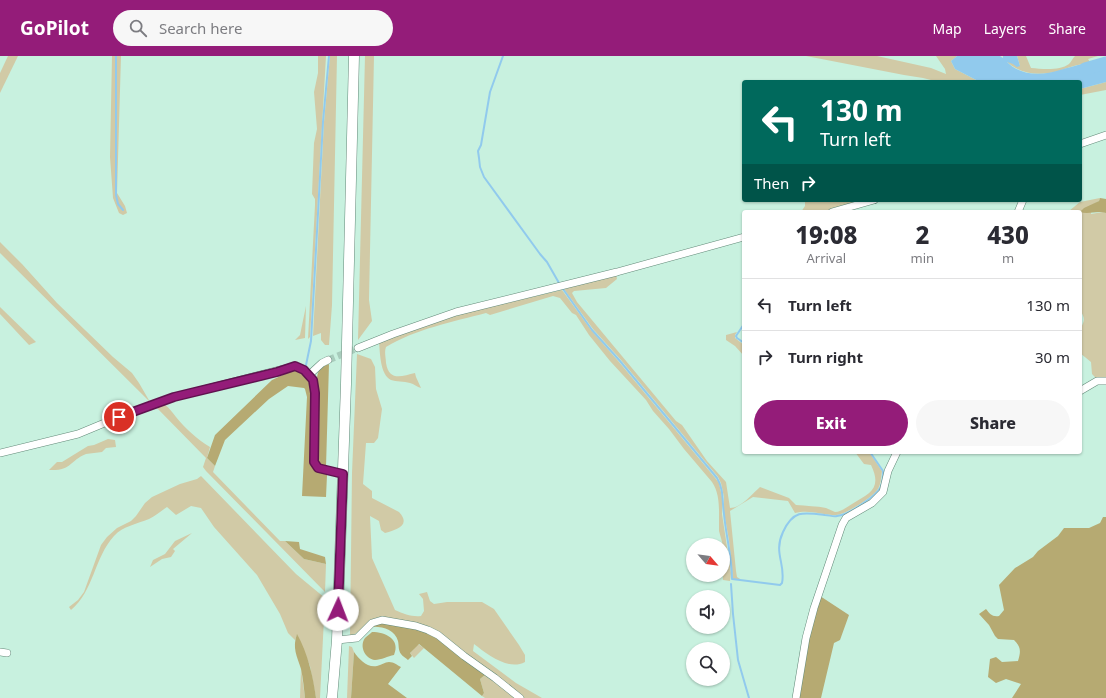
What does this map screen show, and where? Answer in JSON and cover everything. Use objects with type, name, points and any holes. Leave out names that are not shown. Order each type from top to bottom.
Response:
[{"type":"highway","points":[[332,698],[337,640],[343,474],[354,56]]},
{"type":"street","points":[[1082,143],[1106,134]]},
{"type":"street","points":[[839,210],[867,202]]},
{"type":"street","points":[[358,348],[456,312],[617,272],[742,238]]},
{"type":"street","points":[[309,375],[328,360]]},
{"type":"street","points":[[0,454],[78,434],[174,397],[277,372],[295,366],[304,370],[313,380],[315,393],[314,462],[318,468],[343,474]]},
{"type":"street","points":[[1082,390],[1097,381],[1106,381]]},
{"type":"street","points":[[796,698],[806,638],[814,608],[842,525],[846,518],[872,503],[883,492],[888,471],[897,454]]},
{"type":"street","points":[[337,640],[357,638],[372,623],[382,620],[416,626],[438,635],[520,698]]},
{"type":"shaded area","points":[[8,56],[18,56],[0,93],[0,73]]},
{"type":"shaded area","points":[[112,56],[121,56],[117,193],[125,206],[127,213],[123,215],[119,213],[113,198],[110,157]]},
{"type":"shaded area","points":[[318,56],[326,56],[310,337],[308,339],[315,205],[315,199],[312,194],[314,143],[317,129],[314,92],[318,73]]},
{"type":"shaded area","points":[[330,56],[337,56],[332,305],[329,345],[325,345],[321,340],[321,333],[313,336],[324,122]]},
{"type":"shaded area","points":[[365,56],[374,56],[369,300],[372,321],[358,340]]},
{"type":"shaded area","points":[[806,56],[877,56],[931,68],[946,74],[945,69],[936,56],[957,56],[951,61],[955,69],[976,80],[931,80]]},
{"type":"shaded area","points":[[1017,56],[1026,56],[1031,68],[1040,69],[1061,68],[1069,64],[1075,56],[1098,56],[1088,59],[1090,62],[1106,62],[1106,65],[1084,64],[1052,73],[1038,74],[1024,72],[1006,61],[1020,66]]},
{"type":"shaded area","points":[[1106,82],[1106,90],[1082,95],[1082,88]]},
{"type":"shaded area","points":[[1100,198],[1099,201],[1092,205],[1091,214],[1106,213],[1106,379],[1095,380],[1095,377],[1092,374],[1091,362],[1082,355],[1082,326],[1084,319],[1082,314],[1082,210],[1070,210],[1082,202]]},
{"type":"shaded area","points":[[1100,198],[1106,199],[1106,213],[1082,212],[1084,208],[1099,201]]},
{"type":"shaded area","points":[[805,202],[857,202],[830,210],[802,210],[805,206]]},
{"type":"shaded area","points":[[0,242],[57,303],[113,357],[132,373],[150,402],[0,253]]},
{"type":"shaded area","points":[[616,274],[617,279],[606,288],[574,291],[572,293],[577,302],[676,421],[682,425],[707,461],[726,482],[730,508],[738,506],[760,487],[789,498],[796,505],[823,507],[835,512],[842,510],[869,493],[875,485],[874,473],[871,465],[864,464],[856,454],[870,454],[882,471],[878,489],[858,505],[846,512],[836,515],[810,512],[795,513],[788,501],[753,497],[730,511],[736,571],[737,577],[740,579],[733,579],[730,538],[729,538],[724,513],[724,497],[718,477],[621,360],[593,329],[564,287]]},
{"type":"shaded area","points":[[562,290],[591,330],[719,483],[722,497],[722,514],[726,538],[721,538],[719,531],[718,496],[712,482],[653,411],[646,400],[610,361],[589,335],[576,315],[572,313],[560,298],[553,296],[490,315],[486,313],[447,323],[410,335],[386,347],[386,363],[390,373],[393,375],[401,376],[415,373],[421,388],[410,383],[391,380],[387,377],[381,363],[379,342],[455,315]]},
{"type":"shaded area","points":[[306,306],[305,338],[295,340],[300,335]]},
{"type":"shaded area","points":[[0,307],[36,342],[29,345],[0,314]]},
{"type":"shaded area","points":[[737,332],[735,338],[742,343],[742,354],[735,346],[726,340],[726,335]]},
{"type":"shaded area","points":[[357,354],[371,359],[375,367],[376,389],[382,409],[378,438],[374,443],[366,443],[363,484],[372,491],[372,498],[399,512],[404,521],[401,527],[385,533],[381,530],[379,521],[370,516],[372,558],[395,610],[408,615],[421,616],[424,611],[423,599],[419,594],[427,592],[430,601],[434,604],[447,602],[482,602],[494,609],[525,655],[525,662],[518,664],[505,663],[491,656],[474,644],[473,651],[516,683],[542,698],[523,698],[498,678],[380,617],[375,618],[358,632],[350,636],[352,473]]},
{"type":"shaded area","points":[[329,364],[326,467],[321,466],[316,447],[315,411],[317,376],[320,369]]},
{"type":"shaded area","points":[[295,368],[305,376],[312,387],[314,467],[319,472],[327,475],[326,497],[302,496],[307,397],[304,388],[288,386],[269,399],[225,440],[215,466],[207,458],[215,435],[272,380],[287,373],[287,370]]},
{"type":"shaded area","points":[[162,403],[192,434],[210,447],[207,458],[215,466],[213,472],[280,541],[285,541],[304,559],[326,564],[325,592],[206,471],[203,467],[206,458],[155,406]]},
{"type":"shaded area","points":[[108,439],[115,440],[116,447],[106,448],[102,452],[86,454],[62,469],[49,470],[57,462],[62,462],[88,446]]},
{"type":"shaded area","points":[[201,476],[296,574],[325,598],[320,698],[316,698],[310,666],[297,635],[295,640],[288,633],[280,614],[257,575],[214,527],[201,508],[191,506],[176,515],[167,507],[149,519],[126,528],[114,536],[102,554],[85,594],[71,610],[69,607],[78,600],[84,592],[101,545],[107,537],[117,528],[131,521],[145,503],[152,497]]},
{"type":"shaded area","points":[[1103,517],[1106,517],[1106,698],[1012,698],[1021,684],[1006,679],[996,683],[988,677],[990,659],[996,657],[1002,662],[1018,661],[1020,652],[1019,647],[1014,640],[998,639],[989,625],[979,614],[986,609],[991,615],[999,616],[1004,610],[999,585],[1015,568],[1033,557],[1038,551],[1058,536],[1064,528],[1089,528],[1100,523]]},
{"type":"shaded area","points":[[192,533],[173,549],[175,551],[171,557],[162,559],[150,567],[153,560],[165,554],[175,541]]},
{"type":"shaded area","points":[[285,541],[299,542],[300,549],[325,557],[326,564],[304,559]]},
{"type":"shaded area","points":[[820,596],[849,615],[840,640],[834,643],[821,698],[798,698],[808,638]]},
{"type":"shaded area","points":[[380,622],[429,632],[486,674],[480,679],[484,693],[482,696],[419,644],[410,653],[412,656],[408,660],[402,656],[398,641],[391,631],[379,627],[371,627]]},
{"type":"shaded area","points":[[372,632],[387,635],[394,641],[396,649],[394,655],[375,660],[366,655],[363,648],[363,641]]},
{"type":"shaded area","points":[[297,634],[310,665],[316,698],[305,698],[302,672],[295,648]]},
{"type":"shaded area","points":[[418,644],[424,648],[414,658],[410,653]]},
{"type":"shaded area","points":[[349,646],[352,647],[354,652],[351,698],[347,698]]},
{"type":"shaded area","points":[[354,652],[361,660],[370,666],[377,666],[389,662],[401,667],[388,684],[407,698],[351,698]]},
{"type":"shaded area","points":[[301,669],[305,698],[300,698]]},
{"type":"shaded area","points":[[486,674],[516,698],[485,698],[482,696],[484,693],[480,679]]},
{"type":"water","points":[[957,56],[1000,56],[1003,58],[1003,56],[1017,56],[1020,66],[1017,67],[1007,62],[1019,70],[1032,74],[1053,72],[1084,64],[1106,65],[1106,82],[1082,88],[1082,80],[976,80],[955,69],[951,61]]},
{"type":"waterway","points":[[116,56],[116,195],[118,204],[123,210]]},
{"type":"waterway","points":[[306,365],[311,341],[323,122],[329,56]]},
{"type":"waterway","points":[[503,56],[490,92],[481,145],[478,151],[480,167],[484,177],[547,262],[559,283]]},
{"type":"waterway","points":[[1085,69],[1106,63]]},
{"type":"waterway","points":[[563,289],[592,330],[620,361],[717,478],[722,491],[732,579],[780,585],[782,583],[783,576],[779,546],[780,539],[787,525],[795,516],[805,513],[834,516],[842,515],[862,504],[874,495],[881,486],[883,471],[871,454]]},
{"type":"waterway","points":[[742,327],[736,336],[742,342]]},
{"type":"waterway","points":[[731,584],[738,660],[749,698]]},
{"type":"tunnel","points":[[328,360],[358,348]]},
{"type":"route","points":[[119,417],[174,397],[277,372],[286,368],[295,366],[304,370],[313,380],[315,393],[314,462],[318,468],[343,474],[338,610]]}]
